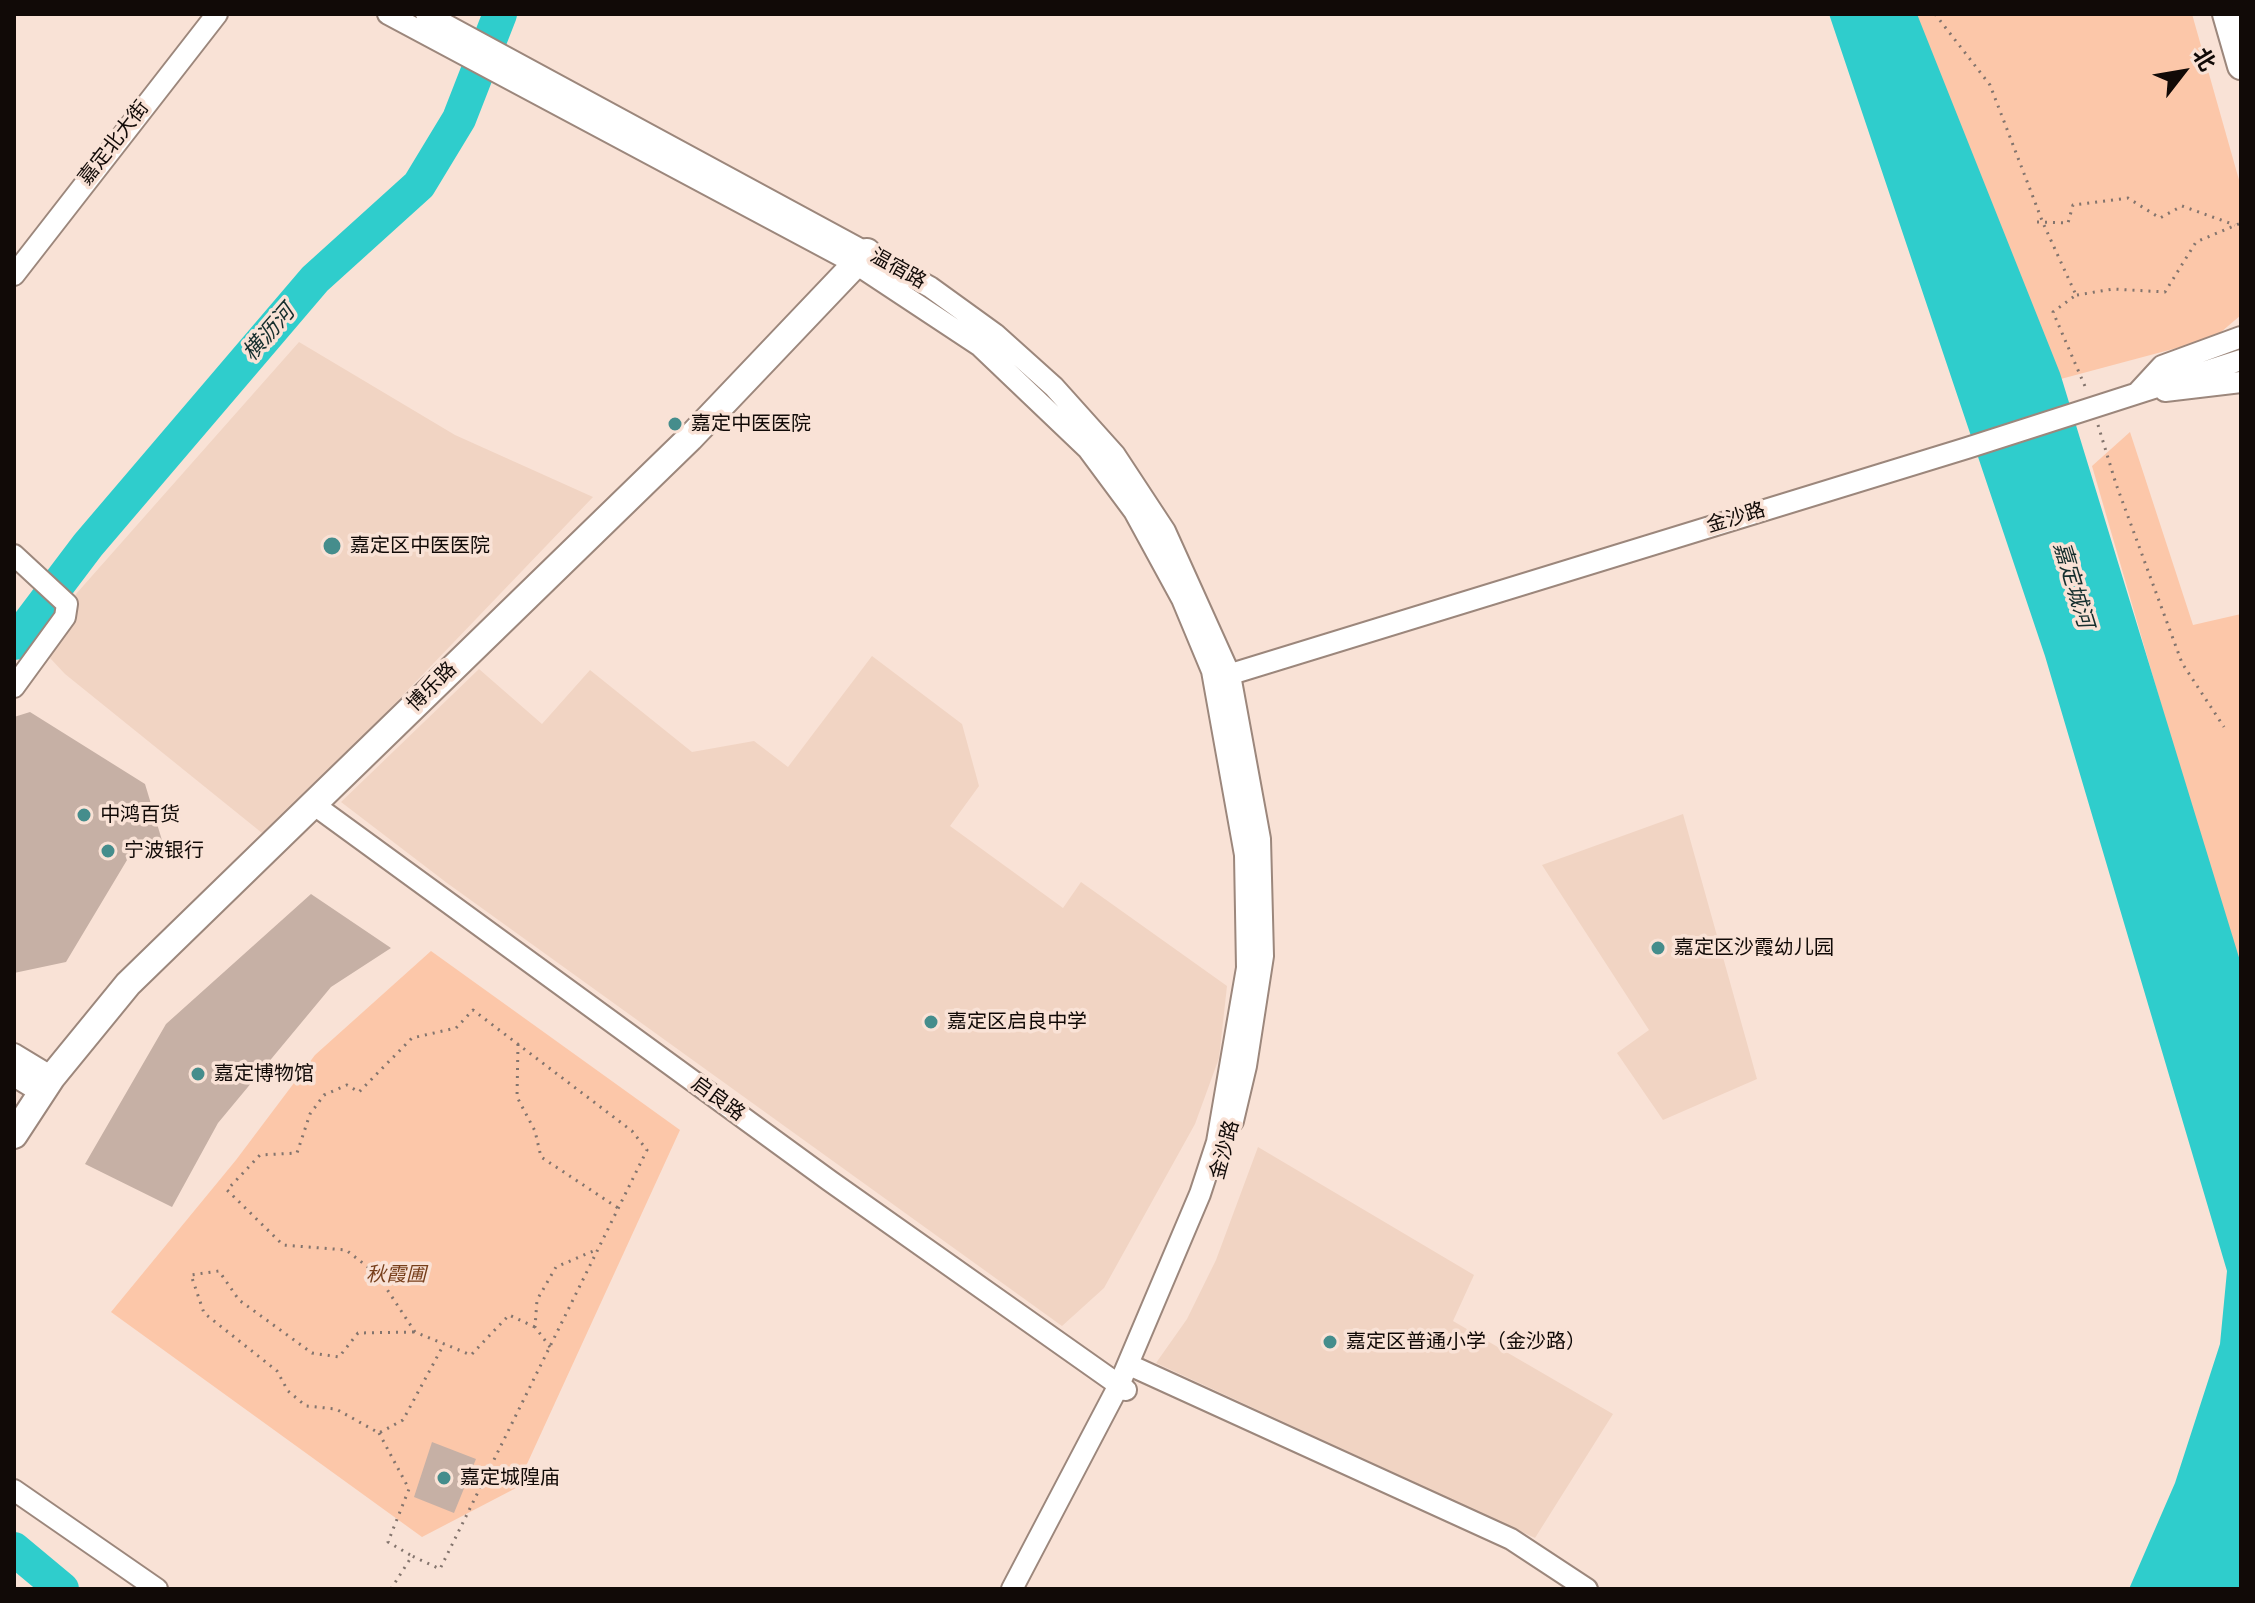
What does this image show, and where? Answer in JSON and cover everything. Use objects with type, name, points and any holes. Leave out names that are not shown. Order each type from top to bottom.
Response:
[{"type":"main road","points":[[2226,14],[2241,66]]},
{"type":"main road","name":"博乐路","points":[[14,1135],[47,1085],[128,984],[690,438],[862,258]]},
{"type":"street","name":"嘉定北大街","points":[[14,275],[217,14]]},
{"type":"street","points":[[388,14],[459,41],[862,258],[980,346],[1088,449],[1141,523],[1222,677],[1245,855],[1247,968],[1217,1142],[1200,1194],[1122,1387],[1012,1589]]},
{"type":"street","points":[[426,14],[459,41]]},
{"type":"street","points":[[2137,393],[2162,366],[2241,337]]},
{"type":"street","name":"金沙路","points":[[1028,1589],[1122,1387],[1136,1368],[1162,1316],[1221,1172],[1246,1066],[1263,956],[1260,839],[1222,677],[1967,448],[2241,360]]},
{"type":"street","points":[[2137,393],[2198,390],[2241,382]]},
{"type":"street","points":[[14,555],[64,600],[65,617],[14,687]]},
{"type":"street","name":"启良路","points":[[313,804],[830,1181],[1122,1387]]},
{"type":"street","points":[[14,1054],[47,1085]]},
{"type":"street","points":[[14,1076],[47,1085]]},
{"type":"street","points":[[1136,1368],[1511,1539],[1587,1589]]},
{"type":"street","points":[[14,1490],[151,1587]]},
{"type":"path","points":[[1935,14],[1990,85],[2043,223],[2076,295]]},
{"type":"path","points":[[2037,222],[2068,223],[2073,205],[2128,198],[2160,218],[2182,206],[2235,225]]},
{"type":"path","points":[[2224,727],[2182,663],[2053,312],[2076,295],[2113,289],[2165,292],[2196,242],[2241,223]]},
{"type":"path","points":[[415,1332],[377,1274],[346,1250],[283,1245],[227,1190],[260,1155],[297,1153],[310,1114],[324,1095],[347,1085],[359,1092],[412,1038],[456,1028],[473,1010],[632,1131],[647,1150],[618,1208],[550,1347],[440,1569],[388,1542],[409,1489],[379,1433],[336,1409],[306,1406],[288,1391],[277,1371],[204,1313],[191,1275],[219,1271],[239,1300],[312,1353],[339,1357],[358,1333],[415,1332],[471,1355],[509,1315],[535,1327],[550,1347]]},
{"type":"path","points":[[518,1044],[517,1097],[535,1131],[541,1157],[618,1208]]},
{"type":"path","points":[[535,1327],[537,1300],[556,1267],[598,1249]]},
{"type":"path","points":[[379,1433],[403,1420],[444,1344]]},
{"type":"path","points":[[391,1589],[412,1556]]},
{"type":"shaded area","name":"嘉定区中医医院","points":[[299,342],[455,435],[593,497],[267,837],[65,674],[50,658],[76,594]]},
{"type":"shaded area","name":"嘉定区启良中学","points":[[872,656],[962,724],[979,786],[950,826],[1063,908],[1081,882],[1227,986],[1219,1058],[1195,1124],[1104,1288],[1062,1326],[447,883],[341,802],[479,669],[542,724],[590,670],[692,752],[754,741],[788,767]]},
{"type":"shaded area","name":"嘉定区沙霞幼儿园","points":[[1683,814],[1757,1079],[1663,1120],[1617,1053],[1649,1030],[1542,865]]},
{"type":"shaded area","name":"嘉定区普通小学（金沙路）","points":[[1258,1147],[1474,1275],[1453,1321],[1613,1414],[1535,1538],[1156,1363],[1187,1319],[1216,1260]]},
{"type":"green space","points":[[1910,14],[2192,14],[2241,187],[2241,315],[2214,338],[2057,380]]},
{"type":"green space","points":[[2130,432],[2193,625],[2241,614],[2241,981],[2092,466]]},
{"type":"green space","name":"秋霞圃","points":[[431,951],[680,1130],[516,1488],[422,1537],[111,1312],[236,1160],[315,1055]]},
{"type":"water","name":"嘉定城河","points":[[1829,14],[1917,14],[2060,373],[2241,964],[2241,1589],[2129,1589],[2175,1483],[2220,1344],[2227,1271],[2045,656]]},
{"type":"building","name":"中鸿百货","points":[[30,712],[145,784],[164,847],[133,850],[66,962],[14,973],[14,717]]},
{"type":"building","name":"嘉定博物馆","points":[[311,894],[391,948],[331,987],[218,1123],[172,1207],[85,1164],[166,1024]]},
{"type":"building","name":"嘉定城隍庙","points":[[432,1442],[476,1459],[454,1513],[414,1497]]},
{"type":"waterway","name":"横沥河","points":[[14,643],[88,545],[315,279],[419,185],[459,119],[500,14]]},
{"type":"waterway","points":[[14,1549],[62,1589]]},
{"type":"place","name":"嘉定中医医院","points":[[675,424]]},
{"type":"place","name":"嘉定区中医医院","points":[[332,546]]},
{"type":"place","name":"中鸿百货","points":[[84,815]]},
{"type":"place","name":"宁波银行","points":[[108,851]]},
{"type":"place","name":"嘉定区沙霞幼儿园","points":[[1658,948]]},
{"type":"place","name":"嘉定区启良中学","points":[[931,1022]]},
{"type":"place","name":"嘉定博物馆","points":[[198,1074]]},
{"type":"place","name":"嘉定区普通小学（金沙路）","points":[[1330,1342]]},
{"type":"place","name":"嘉定城隍庙","points":[[444,1478]]}]
